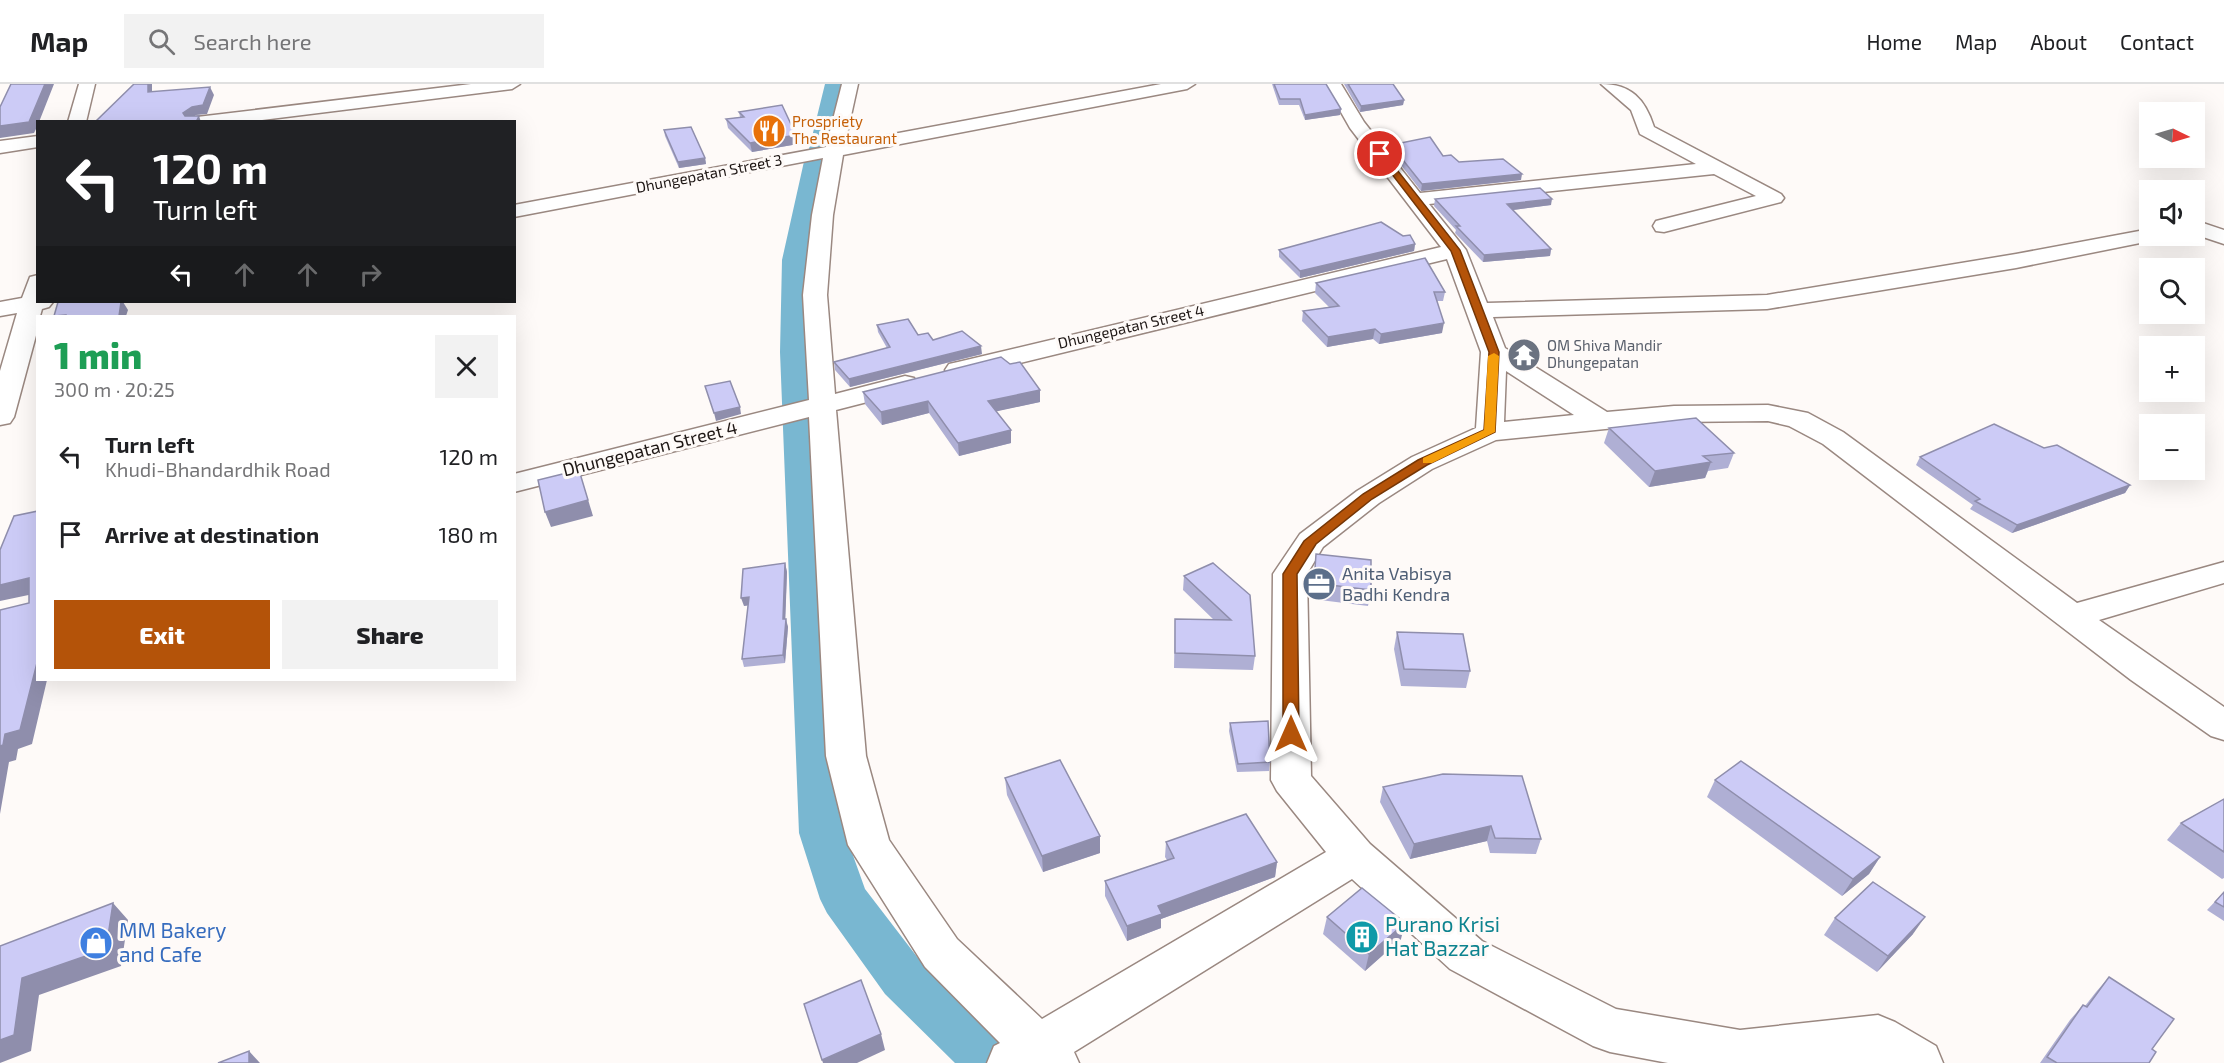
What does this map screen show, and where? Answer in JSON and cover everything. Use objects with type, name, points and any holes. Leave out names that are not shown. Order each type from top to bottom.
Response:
[{"type":"street","points":[[78,120],[87,84]]},
{"type":"street","points":[[214,120],[512,84]]},
{"type":"street","points":[[850,84],[833,152],[818,240],[805,409],[846,756],[869,845],[941,953],[1035,1058],[1355,856]]},
{"type":"street","name":"Dhungepatan Street 3","points":[[516,211],[1187,84]]},
{"type":"street","points":[[1333,84],[1356,124],[1455,250],[1494,352],[1490,432]]},
{"type":"street","points":[[1609,84],[1639,108],[1646,130],[1774,198],[1664,226]]},
{"type":"street","points":[[0,147],[36,141]]},
{"type":"street","points":[[1417,199],[1716,168]]},
{"type":"street","points":[[2205,224],[2224,220]]},
{"type":"street","points":[[2205,230],[2224,238]]},
{"type":"street","points":[[1477,310],[1767,302],[2016,261],[2139,237]]},
{"type":"street","name":"Dhungepatan Street 4","points":[[516,482],[1065,343],[1455,250]]},
{"type":"street","points":[[0,309],[36,295]]},
{"type":"street","points":[[0,417],[36,298]]},
{"type":"street","points":[[1494,352],[1599,419]]},
{"type":"street","points":[[1918,1063],[1878,1038],[1740,1053],[1610,1030],[1466,955],[1355,856],[1291,780],[1290,574],[1311,541],[1368,497],[1422,463],[1490,432],[1599,419],[1674,414],[1768,413],[1798,419],[1833,438],[2144,671],[2224,726]]},
{"type":"street","points":[[2072,616],[2224,572]]},
{"type":"building","points":[[11,84],[45,84],[29,122],[0,126],[0,107]]},
{"type":"building","points":[[134,84],[148,84],[148,92],[210,87],[203,105],[192,107],[183,113],[185,116],[199,116],[197,120],[97,120]]},
{"type":"building","points":[[1274,84],[1326,84],[1341,109],[1305,115],[1300,99],[1280,99]]},
{"type":"building","points":[[1348,84],[1393,84],[1404,100],[1361,106]]},
{"type":"building","points":[[782,105],[796,135],[750,143],[726,119],[744,117],[739,112]]},
{"type":"building","points":[[691,127],[705,158],[678,162],[664,130]]},
{"type":"building","points":[[1430,137],[1443,156],[1451,155],[1459,162],[1503,159],[1522,174],[1422,184],[1391,145]]},
{"type":"building","points":[[1540,188],[1552,199],[1507,204],[1551,249],[1484,255],[1456,226],[1460,226],[1435,199]]},
{"type":"building","points":[[1381,222],[1403,236],[1410,235],[1415,244],[1300,271],[1279,250]]},
{"type":"building","points":[[1425,258],[1445,292],[1434,292],[1444,323],[1381,334],[1375,329],[1328,337],[1303,311],[1339,306],[1316,283]]},
{"type":"building","points":[[58,303],[121,303],[119,315],[54,315]]},
{"type":"building","points":[[908,319],[918,335],[928,333],[933,340],[962,331],[981,346],[849,379],[834,362],[890,347],[877,325]]},
{"type":"building","points":[[1001,357],[1010,364],[1020,362],[1040,390],[988,401],[1011,430],[958,443],[928,401],[881,412],[863,392]]},
{"type":"building","points":[[730,381],[740,407],[714,413],[705,386]]},
{"type":"building","points":[[1696,418],[1734,453],[1703,456],[1711,462],[1655,471],[1609,428]]},
{"type":"building","points":[[1994,424],[2044,448],[2057,445],[2130,485],[2017,525],[1975,501],[1980,499],[1920,457]]},
{"type":"building","points":[[579,470],[588,500],[545,512],[538,480]]},
{"type":"building","points":[[36,511],[36,667],[20,730],[5,734],[3,745],[0,746],[0,610],[29,603],[29,578],[0,585],[0,550],[14,516]]},
{"type":"building","points":[[1316,554],[1371,560],[1371,590],[1314,583]]},
{"type":"building","points":[[785,563],[783,619],[786,619],[783,655],[742,659],[749,597],[741,598],[743,569]]},
{"type":"building","points":[[1213,563],[1250,595],[1255,656],[1175,653],[1175,619],[1231,620],[1184,576]]},
{"type":"building","points":[[1397,632],[1463,634],[1470,671],[1404,669]]},
{"type":"building","points":[[1268,721],[1270,762],[1238,764],[1230,723]]},
{"type":"building","points":[[1060,760],[1100,836],[1042,856],[1005,778]]},
{"type":"building","points":[[1741,761],[1880,857],[1853,879],[1715,780]]},
{"type":"building","points":[[1443,774],[1522,776],[1541,839],[1495,838],[1491,826],[1414,844],[1383,787]]},
{"type":"building","points":[[2224,799],[2224,852],[2181,823]]},
{"type":"building","points":[[1246,814],[1277,862],[1158,906],[1162,914],[1127,926],[1105,881],[1174,858],[1166,842]]},
{"type":"building","points":[[1873,882],[1925,917],[1888,956],[1835,918]]},
{"type":"building","points":[[1362,888],[1405,923],[1369,954],[1327,917]]},
{"type":"building","points":[[2224,892],[2224,907],[2215,902]]},
{"type":"building","points":[[113,903],[106,949],[22,978],[14,1035],[0,1040],[0,946]]},
{"type":"building","points":[[2109,977],[2174,1019],[2152,1049],[2156,1052],[2149,1063],[2057,1063],[2047,1057],[2083,1005],[2087,1007]]},
{"type":"building","points":[[861,980],[881,1034],[822,1060],[804,1004]]},
{"type":"building","points":[[249,1051],[249,1063],[218,1063]]},
{"type":"waterway","points":[[817,151],[834,84]]},
{"type":"waterway","points":[[815,157],[794,260],[794,352],[822,833],[844,899],[903,978],[993,1063]]},
{"type":"slow traffic","points":[[1428,460],[1490,432],[1494,356]]},
{"type":"place","name":"Prospriety The Restaurant","points":[[769,131]]},
{"type":"place","name":"OM Shiva Mandir Dhungepatan","points":[[1524,355]]},
{"type":"place","name":"Anita Vabisya Badhi Kendra","points":[[1319,584]]},
{"type":"place","name":"Purano Krisi Hat Bazzar","points":[[1362,937]]},
{"type":"place","name":"MM Bakery and Cafe","points":[[96,943]]},
{"type":"route","points":[[1291,734],[1290,574],[1311,541],[1368,497],[1422,463],[1490,432],[1494,352],[1455,250],[1380,154]]}]
